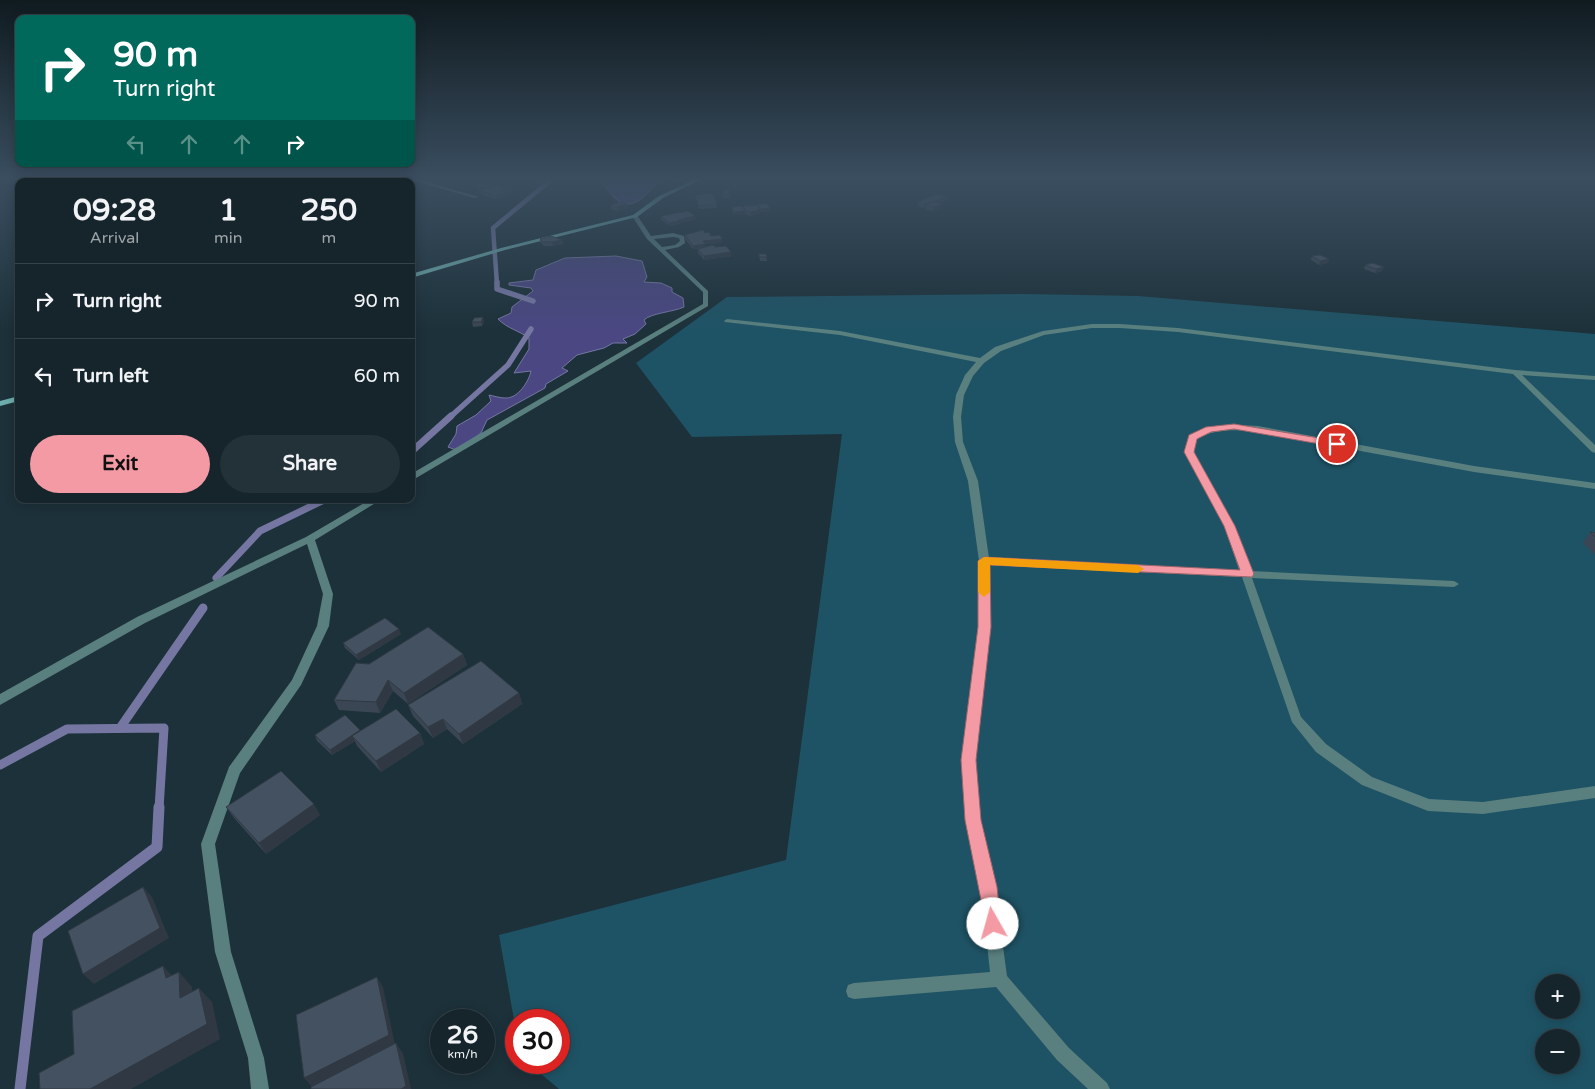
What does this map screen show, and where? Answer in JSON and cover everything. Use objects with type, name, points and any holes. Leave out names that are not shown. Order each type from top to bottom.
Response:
[{"type":"street","points":[[415,275],[503,249],[578,230]]},
{"type":"street","points":[[415,476],[706,305],[706,292],[648,238],[643,230]]},
{"type":"street","points":[[648,238],[673,235],[682,237],[683,242],[677,246],[661,249]]},
{"type":"street","points":[[727,321],[840,333],[981,361]]},
{"type":"street","points":[[1100,1089],[1062,1054],[999,979],[988,887],[973,820],[968,760],[984,627],[984,561],[972,481],[958,442],[957,417],[960,395],[969,375],[981,361],[998,349],[1043,333],[1092,326],[1120,326],[1178,330],[1515,372],[1595,378]]},
{"type":"street","points":[[1515,372],[1595,450]]},
{"type":"street","points":[[0,404],[15,399]]},
{"type":"street","points":[[1595,486],[1474,469],[1234,426],[1209,429],[1193,438],[1189,452],[1229,526],[1248,574],[1296,719],[1321,748],[1367,781],[1428,805],[1483,808],[1595,792]]},
{"type":"street","points":[[0,700],[141,620],[253,568],[310,539],[370,503]]},
{"type":"street","points":[[260,1089],[256,1058],[223,952],[208,844],[234,772],[297,682],[323,626],[328,594],[310,539]]},
{"type":"street","points":[[984,561],[1454,584]]},
{"type":"street","points":[[854,991],[999,979]]},
{"type":"shaded area","points":[[616,256],[642,261],[647,277],[644,282],[661,283],[672,288],[672,292],[683,298],[684,307],[647,318],[644,320],[646,324],[635,334],[623,339],[627,343],[613,343],[604,348],[577,355],[562,368],[568,371],[546,384],[545,388],[487,420],[481,433],[456,450],[448,447],[456,434],[457,426],[476,415],[491,401],[489,395],[510,398],[522,389],[530,375],[531,371],[514,373],[529,349],[529,338],[498,319],[511,313],[512,307],[533,291],[531,288],[509,285],[509,283],[533,280],[536,270],[565,258]]},
{"type":"shaded area","points":[[1023,294],[1138,296],[1595,334],[1595,1089],[559,1089],[541,1074],[570,1074],[570,1009],[512,1009],[499,935],[786,860],[842,434],[692,437],[636,363],[727,297]]},
{"type":"building","points":[[703,230],[705,233],[709,232],[711,236],[720,235],[722,239],[703,241],[705,244],[693,246],[685,235]]},
{"type":"building","points":[[551,236],[562,240],[543,242],[540,239]]},
{"type":"building","points":[[713,245],[715,247],[726,246],[731,252],[704,256],[698,249]]},
{"type":"building","points":[[759,254],[766,254],[767,257],[759,257]]},
{"type":"building","points":[[1320,255],[1329,259],[1320,261],[1312,256]]},
{"type":"building","points":[[1373,263],[1384,267],[1376,269],[1365,265]]},
{"type":"building","points":[[483,317],[481,322],[472,322],[474,318]]},
{"type":"building","points":[[385,618],[399,629],[356,655],[343,643]]},
{"type":"building","points":[[428,627],[463,654],[404,693],[388,680],[376,702],[334,700],[356,663],[369,664]]},
{"type":"building","points":[[481,661],[519,693],[459,734],[443,719],[428,727],[408,705]]},
{"type":"building","points":[[396,709],[420,733],[376,761],[352,736]]},
{"type":"building","points":[[345,715],[360,730],[330,750],[315,735]]},
{"type":"building","points":[[281,771],[314,804],[259,843],[226,807]]},
{"type":"building","points":[[143,887],[160,928],[83,974],[68,931]]},
{"type":"building","points":[[163,966],[166,978],[179,972],[180,998],[199,988],[207,1024],[90,1089],[40,1089],[39,1073],[74,1054],[72,1011]]},
{"type":"building","points":[[377,977],[389,1035],[304,1078],[296,1015]]},
{"type":"building","points":[[396,1043],[406,1086],[401,1089],[311,1089],[311,1087]]},
{"type":"waterway","points":[[493,230],[497,284]]},
{"type":"waterway","points":[[497,284],[497,289],[533,301]]},
{"type":"waterway","points":[[449,418],[508,365],[531,329]]},
{"type":"waterway","points":[[415,448],[451,416]]},
{"type":"waterway","points":[[216,578],[260,531],[318,503]]},
{"type":"waterway","points":[[120,728],[203,608]]},
{"type":"waterway","points":[[0,765],[67,729],[164,728],[159,809]]},
{"type":"waterway","points":[[20,1089],[38,936],[157,847],[159,807]]},
{"type":"slow traffic","points":[[984,592],[984,561],[1138,569]]},
{"type":"route","points":[[993,924],[988,887],[973,820],[968,760],[984,627],[984,561],[1248,574],[1229,526],[1189,452],[1193,438],[1209,429],[1234,426],[1337,444]]}]
